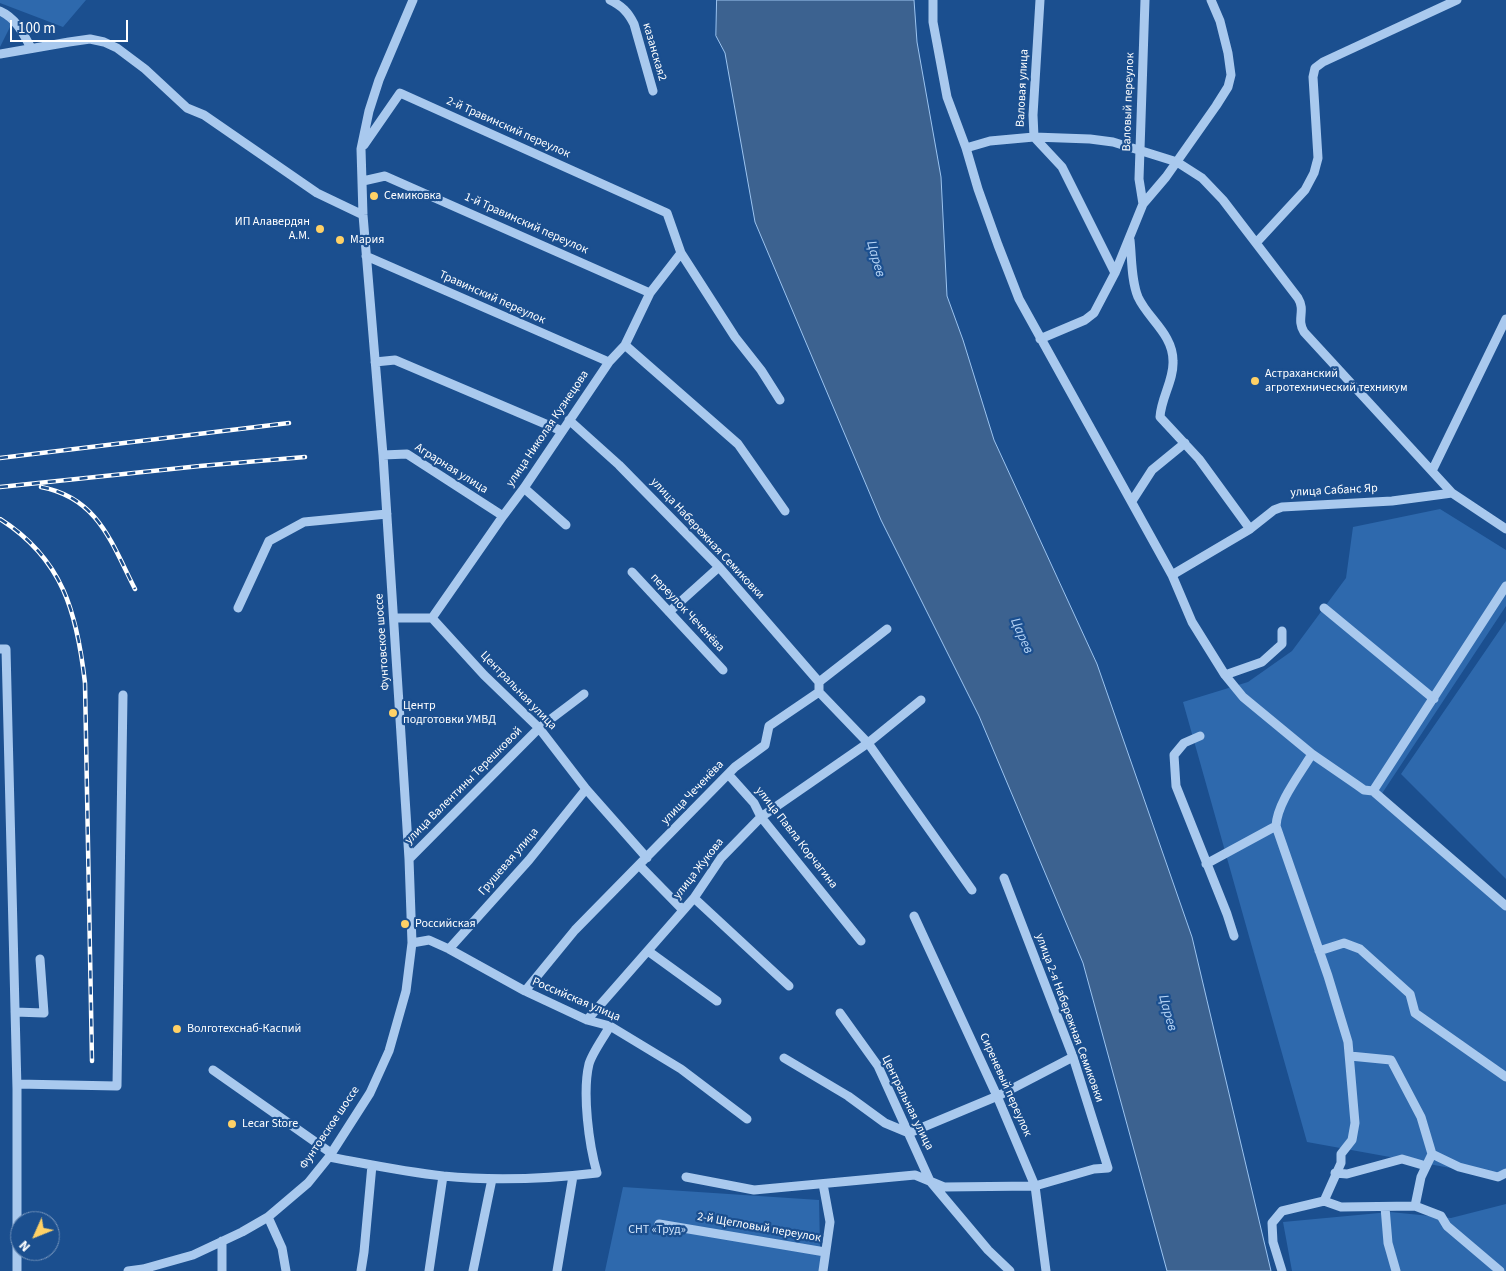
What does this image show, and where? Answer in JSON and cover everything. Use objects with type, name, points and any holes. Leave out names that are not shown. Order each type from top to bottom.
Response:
[{"type":"street","name":"Фунтовское шоссе","points":[[128,1271],[193,1255],[242,1232],[268,1217],[308,1183],[330,1155],[370,1093],[389,1051],[406,991],[412,943],[409,859],[383,454],[363,215],[361,149],[369,111],[379,80],[414,0]]},
{"type":"street","name":"казанская2","points":[[610,0],[624,8],[634,24],[653,91]]},
{"type":"street","points":[[933,0],[934,22],[947,97],[998,246],[1019,299],[1172,575],[1192,622],[1225,675],[1243,697],[1312,754],[1364,790],[1373,791],[1506,906]]},
{"type":"street","name":"Валовая улица","points":[[1040,0],[1033,115],[1034,137],[1062,167],[1115,273]]},
{"type":"street","name":"Валовый переулок","points":[[1143,204],[1139,179],[1139,150],[1145,0]]},
{"type":"street","points":[[1040,339],[1085,320],[1094,313],[1115,273],[1143,204],[1177,162],[1228,87],[1231,75],[1228,54],[1220,21],[1211,0]]},
{"type":"street","points":[[1256,243],[1304,190],[1314,173],[1318,158],[1313,77],[1315,68],[1323,62],[1457,0]]},
{"type":"street","points":[[0,11],[9,15],[22,30],[31,48]]},
{"type":"street","points":[[0,54],[90,39],[118,48],[187,108],[204,115],[317,193],[363,215]]},
{"type":"street","name":"2-й Травинский переулок","points":[[361,149],[400,93],[667,213],[681,253]]},
{"type":"street","points":[[966,148],[990,141],[1034,137],[1090,139],[1113,142],[1177,162],[1202,178],[1224,200],[1302,305],[1300,325],[1304,332],[1452,493],[1506,529]]},
{"type":"street","name":"1-й Травинский переулок","points":[[363,181],[385,176],[650,293]]},
{"type":"street","points":[[1130,236],[1135,288],[1142,304],[1165,334],[1171,346],[1173,371],[1160,410],[1160,417],[1199,459],[1250,529]]},
{"type":"street","points":[[681,253],[735,337],[780,400]]},
{"type":"street","name":"улица Николая Кузнецова","points":[[432,618],[524,488],[609,362],[625,344],[650,293],[681,253]]},
{"type":"street","name":"Травинский переулок","points":[[366,256],[609,362]]},
{"type":"street","points":[[1432,471],[1506,319]]},
{"type":"street","points":[[625,344],[738,444],[785,511]]},
{"type":"street","points":[[375,362],[395,360],[562,431]]},
{"type":"street","name":"улица Набережная Семиковки","points":[[569,420],[619,465],[720,567],[819,682]]},
{"type":"street","points":[[1132,501],[1152,470],[1185,443]]},
{"type":"street","name":"Аграрная улица","points":[[383,454],[407,454],[503,516]]},
{"type":"street","points":[[524,488],[566,525]]},
{"type":"street","name":"улица Сабанс Яр","points":[[1172,575],[1250,529],[1274,510],[1289,506],[1392,501],[1452,493]]},
{"type":"street","points":[[238,608],[269,541],[304,522],[387,514]]},
{"type":"street","points":[[669,612],[720,567]]},
{"type":"street","name":"переулок Чеченёва","points":[[632,572],[723,670]]},
{"type":"street","points":[[1373,791],[1506,586]]},
{"type":"street","points":[[1324,608],[1434,699]]},
{"type":"street","points":[[394,618],[432,618]]},
{"type":"street","name":"Центральная улица","points":[[432,618],[484,675],[539,728],[586,789],[647,858]]},
{"type":"street","points":[[887,628],[819,682],[819,692],[868,744],[972,890]]},
{"type":"street","points":[[1225,675],[1262,662],[1282,644],[1282,631]]},
{"type":"street","points":[[0,649],[6,649],[17,1084],[17,1271]]},
{"type":"street","name":"улица Чеченёва","points":[[524,991],[576,930],[728,774],[765,745],[769,726],[819,692]]},
{"type":"street","name":"улица Валентины Терешковой","points":[[409,859],[539,728],[584,694]]},
{"type":"street","points":[[17,1084],[116,1086],[123,695]]},
{"type":"street","name":"улица Жукова","points":[[587,1020],[694,898],[721,858],[761,817],[868,744],[921,700]]},
{"type":"street","points":[[1200,736],[1184,743],[1174,755],[1176,786],[1234,936]]},
{"type":"street","points":[[1312,754],[1281,806],[1276,818],[1276,826],[1320,951],[1348,1042],[1350,1056],[1355,1123],[1352,1140],[1341,1154],[1341,1163],[1324,1201]]},
{"type":"street","name":"улица Павла Корчагина","points":[[728,774],[754,803],[761,817],[861,941]]},
{"type":"street","name":"Грушевая улица","points":[[449,948],[529,860],[586,789]]},
{"type":"street","points":[[1206,864],[1276,826]]},
{"type":"street","points":[[640,866],[683,910]]},
{"type":"street","name":"улица 2-я Набережная Семиковки","points":[[1004,878],[1073,1057],[1108,1168],[1094,1169],[1035,1186]]},
{"type":"street","points":[[694,898],[789,986]]},
{"type":"street","name":"Сиреневый переулок","points":[[914,916],[997,1096],[1035,1186],[1046,1271]]},
{"type":"street","name":"Российская улица","points":[[412,943],[429,940],[449,948],[524,991],[587,1020],[610,1026],[681,1069],[747,1119]]},
{"type":"street","points":[[1320,951],[1344,943],[1360,949],[1410,994],[1415,1013],[1506,1078]]},
{"type":"street","points":[[648,951],[717,1001]]},
{"type":"street","points":[[15,1012],[44,1013],[40,958]]},
{"type":"street","name":"Центральная улица","points":[[840,1013],[878,1066],[930,1181],[988,1250],[1010,1271]]},
{"type":"street","points":[[213,1070],[330,1155],[372,1165],[443,1176],[492,1179],[573,1176],[597,1173],[591,1150],[587,1097],[590,1063],[610,1026]]},
{"type":"street","points":[[1350,1056],[1391,1060],[1421,1117],[1432,1154],[1421,1178],[1414,1206]]},
{"type":"street","points":[[784,1058],[848,1096],[885,1122],[909,1133],[997,1096],[1073,1057]]},
{"type":"street","points":[[1432,1154],[1459,1167],[1498,1177],[1506,1173]]},
{"type":"street","points":[[1335,1173],[1347,1174],[1402,1159],[1426,1166]]},
{"type":"street","points":[[361,1271],[372,1165]]},
{"type":"street","points":[[686,1177],[754,1190],[915,1175],[944,1187],[1035,1186]]},
{"type":"street","points":[[429,1271],[443,1176]]},
{"type":"street","points":[[557,1271],[573,1176]]},
{"type":"street","points":[[473,1271],[492,1179]]},
{"type":"street","points":[[823,1184],[830,1222],[823,1271]]},
{"type":"street","points":[[1282,1271],[1273,1242],[1272,1223],[1282,1211],[1324,1201],[1341,1207],[1414,1206],[1441,1216],[1446,1226],[1500,1271]]},
{"type":"street","points":[[1386,1207],[1388,1243],[1396,1271]]},
{"type":"street","points":[[268,1217],[282,1248],[286,1271]]},
{"type":"street","name":"2-й Щегловый переулок","points":[[659,1224],[825,1252]]},
{"type":"street","points":[[222,1241],[222,1271]]},
{"type":"green space","points":[[0,0],[86,0],[63,27],[0,3]]},
{"type":"green space","points":[[0,16],[11,25],[0,47]]},
{"type":"green space","points":[[1440,509],[1506,550],[1506,606],[1381,795],[1506,910],[1506,1178],[1307,1142],[1183,702],[1248,682],[1292,651],[1346,578],[1353,527]]},
{"type":"green space","points":[[1506,621],[1506,879],[1401,774]]},
{"type":"green space","name":"СНТ «Труд»","points":[[623,1187],[819,1200],[820,1247],[822,1254],[819,1271],[605,1271]]},
{"type":"green space","points":[[1506,1204],[1506,1271],[1292,1271],[1283,1222],[1390,1212],[1451,1218]]},
{"type":"water","name":"Царев","points":[[717,0],[914,0],[917,42],[941,177],[947,296],[963,340],[994,440],[1097,664],[1192,937],[1271,1271],[1167,1271],[1083,963],[979,716],[881,520],[755,222],[725,53],[716,36]]},
{"type":"railway","points":[[0,458],[289,423]]},
{"type":"railway","points":[[0,487],[305,457]]},
{"type":"railway","points":[[41,487],[76,501],[89,512],[110,539],[135,589]]},
{"type":"railway","points":[[0,519],[39,552],[52,570],[63,590],[71,611],[82,657],[85,683],[92,1061]]},
{"type":"place","name":"Семиковка","points":[[374,196]]},
{"type":"place","name":"ИП Алавердян А.М.","points":[[320,229]]},
{"type":"place","name":"Мария","points":[[340,240]]},
{"type":"place","name":"Астраханский агротехнический техникум","points":[[1255,381]]},
{"type":"place","name":"Центр подготовки УМВД","points":[[393,713]]},
{"type":"place","name":"Российская","points":[[405,924]]},
{"type":"place","name":"Волготехснаб-Каспий","points":[[177,1029]]},
{"type":"place","name":"Lecar Store","points":[[232,1124]]}]
